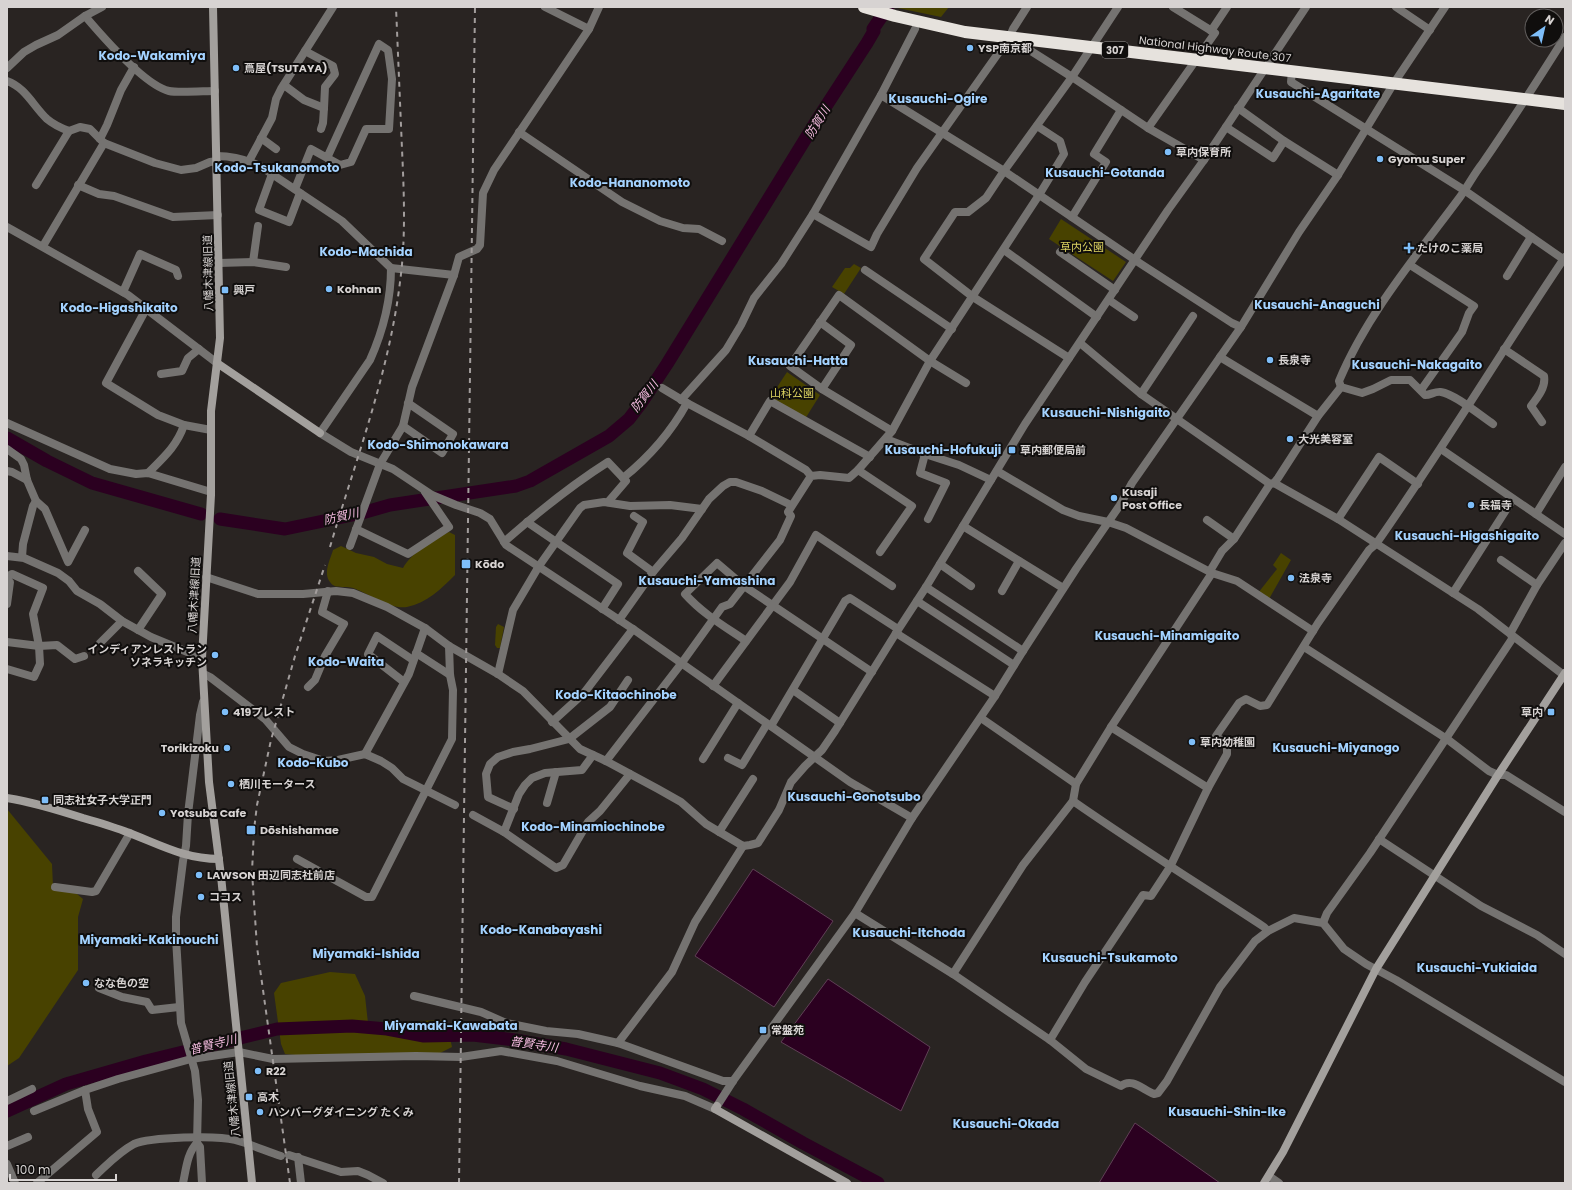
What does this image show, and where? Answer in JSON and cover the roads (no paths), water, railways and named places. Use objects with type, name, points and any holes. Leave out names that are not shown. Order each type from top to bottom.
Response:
[{"type":"highway","name":"National Highway Route 307","points":[[868,8],[894,16],[965,32],[1565,104]]},
{"type":"street","points":[[7,68],[24,52],[58,35],[85,16],[102,7]]},
{"type":"street","name":"八幡木津線旧道","points":[[213,7],[220,338],[212,399],[211,492],[202,658],[209,782],[219,860],[252,1183]]},
{"type":"street","points":[[249,161],[272,118],[276,99],[333,7]]},
{"type":"street","points":[[545,7],[589,29]]},
{"type":"street","points":[[350,546],[380,464],[402,426],[412,388],[454,275],[459,257],[477,249],[480,245],[483,193],[494,170],[589,29],[599,7]]},
{"type":"street","points":[[813,214],[871,247],[877,234],[916,168],[1009,38],[1027,7]]},
{"type":"street","points":[[1069,358],[973,297],[924,259],[955,212],[968,212],[986,198],[1072,77],[1118,7]]},
{"type":"street","points":[[1148,128],[1215,33],[1173,7]]},
{"type":"street","points":[[1211,31],[1227,7]]},
{"type":"street","points":[[206,577],[258,594],[303,594],[328,591],[353,593],[387,607],[425,628],[449,646],[498,674],[523,691],[580,749],[606,761],[681,802],[706,824],[742,846],[758,843],[779,810],[791,782],[827,743],[926,587],[1025,424],[1306,7]]},
{"type":"street","points":[[1396,7],[1430,30]]},
{"type":"street","points":[[716,1107],[854,913],[912,818],[981,718],[1023,651],[1120,504],[1132,483],[1241,327],[1299,232],[1338,176],[1394,83],[1446,7]]},
{"type":"street","points":[[85,16],[108,43],[134,68],[152,82],[169,91],[215,91]]},
{"type":"street","points":[[623,478],[638,466],[663,438],[679,418],[684,402],[726,350],[741,325],[754,298],[781,264],[813,214],[881,95],[915,29]]},
{"type":"street","points":[[1341,387],[1339,381],[1364,329],[1425,241],[1440,224],[1464,190],[1526,99],[1565,36]]},
{"type":"street","points":[[1009,38],[1072,77],[1148,128],[1204,160]]},
{"type":"street","points":[[272,174],[259,210],[289,222],[297,191],[311,149],[340,165],[351,162],[366,129],[389,129],[391,72],[388,50],[379,44],[328,158]]},
{"type":"street","points":[[305,51],[333,66],[334,74],[325,87],[323,123],[320,129]]},
{"type":"street","points":[[43,246],[102,141],[121,90],[134,68]]},
{"type":"street","points":[[1050,1040],[1085,982],[1143,895],[1151,896],[1170,867],[1208,788],[1227,754],[1227,745],[1216,736],[1239,702],[1246,699],[1260,706],[1267,706],[1313,631],[1369,550],[1376,544],[1418,484],[1441,449],[1466,406],[1564,258],[1464,190],[1291,82],[1292,71]]},
{"type":"street","points":[[7,81],[12,82],[23,92],[47,119],[58,127],[69,131]]},
{"type":"street","points":[[284,85],[304,100],[324,108]]},
{"type":"street","points":[[881,95],[1004,171],[1135,260],[1232,323],[1241,327]]},
{"type":"street","points":[[1238,108],[1284,141],[1338,176]]},
{"type":"street","points":[[1072,217],[1106,162],[1094,154],[1121,110]]},
{"type":"street","points":[[606,761],[681,664],[722,607],[730,604],[780,540],[791,516],[788,512],[811,476],[820,475],[849,478],[870,458],[892,431],[930,361],[1004,250],[1064,154],[1060,140],[1037,126]]},
{"type":"street","points":[[36,185],[69,131],[80,127],[90,129],[102,141],[155,163],[181,170],[196,168],[224,156],[249,161],[272,174],[342,221],[391,268],[454,275]]},
{"type":"street","points":[[1226,127],[1272,158],[1284,141]]},
{"type":"street","points":[[519,132],[622,202],[660,221],[683,228],[699,229],[722,242]]},
{"type":"street","points":[[261,138],[276,149]]},
{"type":"street","points":[[78,185],[99,194],[114,196],[173,217],[218,215]]},
{"type":"street","points":[[7,226],[122,292],[217,363],[320,433],[351,452],[393,469],[422,489],[445,501],[480,513],[490,519],[506,546],[539,566],[633,629],[850,782],[912,818]]},
{"type":"street","points":[[253,262],[258,226]]},
{"type":"street","points":[[1507,276],[1531,237]]},
{"type":"street","points":[[1004,250],[1097,317]]},
{"type":"street","points":[[1060,252],[1115,290]]},
{"type":"street","points":[[122,292],[140,254],[176,270],[178,276]]},
{"type":"street","points":[[219,263],[253,262],[286,267]]},
{"type":"street","points":[[1410,264],[1474,306],[1469,313],[1462,332],[1421,390]]},
{"type":"street","points":[[320,433],[376,349],[386,311],[391,282],[391,268]]},
{"type":"street","points":[[865,270],[952,329]]},
{"type":"street","points":[[892,431],[822,389],[790,366],[839,295],[930,361],[966,383]]},
{"type":"street","points":[[1109,300],[1134,317]]},
{"type":"street","points":[[146,309],[106,383],[158,415],[184,425],[211,430]]},
{"type":"street","points":[[1141,394],[1194,316]]},
{"type":"street","points":[[820,322],[851,345],[822,389]]},
{"type":"street","points":[[1080,343],[1141,394],[1176,419],[1272,484],[1338,519],[1478,609],[1564,675],[1498,775],[1376,969],[1290,1139],[1266,1180],[1279,1183]]},
{"type":"street","points":[[161,374],[182,370],[188,358],[199,349]]},
{"type":"street","points":[[1504,349],[1544,376],[1545,382],[1531,406],[1542,422]]},
{"type":"street","points":[[1220,357],[1318,416]]},
{"type":"street","points":[[1341,387],[1362,392],[1373,389],[1391,380],[1410,380],[1425,395],[1430,395],[1436,392],[1448,394],[1493,424]]},
{"type":"street","points":[[953,974],[1023,865],[1073,801],[1076,784],[1211,572],[1222,551],[1234,539],[1318,416],[1341,387]]},
{"type":"street","points":[[662,388],[684,402],[749,436],[806,470],[811,476]]},
{"type":"street","points":[[749,436],[770,401],[870,458]]},
{"type":"street","points":[[402,426],[442,453],[453,434],[408,403]]},
{"type":"street","points":[[7,423],[110,469],[136,474],[148,473],[211,492]]},
{"type":"street","points":[[148,473],[180,437],[184,425]]},
{"type":"street","points":[[886,439],[959,465],[991,480]]},
{"type":"street","points":[[7,449],[21,459],[24,465],[27,480],[36,501],[45,509],[68,562],[85,530]]},
{"type":"street","points":[[1441,449],[1565,534]]},
{"type":"street","points":[[925,454],[920,473],[946,483],[928,519]]},
{"type":"street","points":[[1338,519],[1379,457],[1418,484]]},
{"type":"street","points":[[504,542],[579,480],[608,462],[626,482],[608,502]]},
{"type":"street","points":[[1536,514],[1565,467]]},
{"type":"street","points":[[858,470],[912,506],[880,552]]},
{"type":"street","points":[[7,471],[27,480]]},
{"type":"street","points":[[997,471],[1063,510],[1079,516],[1108,522],[1132,531],[1211,572],[1237,581],[1313,631]]},
{"type":"street","points":[[619,620],[653,572],[682,538],[708,499],[730,482],[736,482],[762,491],[791,506]]},
{"type":"street","points":[[356,529],[408,554],[449,527],[422,489]]},
{"type":"street","points":[[1453,593],[1513,499]]},
{"type":"street","points":[[22,557],[26,530],[33,506],[36,501]]},
{"type":"street","points":[[498,674],[513,610],[539,566],[580,508],[584,505],[608,502],[630,506],[670,505],[702,509]]},
{"type":"street","points":[[634,516],[643,522],[627,553],[653,572]]},
{"type":"street","points":[[1207,520],[1234,539]]},
{"type":"street","points":[[527,522],[618,584],[602,609]]},
{"type":"street","points":[[963,526],[1064,588]]},
{"type":"street","points":[[713,686],[790,582],[816,535],[892,586]]},
{"type":"street","points":[[1322,923],[1327,913],[1447,739],[1512,639],[1511,632],[1537,585],[1565,543]]},
{"type":"street","points":[[7,556],[22,557],[58,572],[77,590],[100,604],[122,621],[181,650],[202,658]]},
{"type":"street","points":[[1501,560],[1537,585]]},
{"type":"street","points":[[1002,591],[1019,561]]},
{"type":"street","points":[[746,640],[713,619],[696,606],[685,594],[717,563],[744,586],[872,672]]},
{"type":"street","points":[[940,564],[971,586]]},
{"type":"street","points":[[138,571],[162,594],[138,630]]},
{"type":"street","points":[[7,577],[12,574],[43,588],[33,614],[39,646],[40,664],[34,677],[7,669]]},
{"type":"street","points":[[7,580],[10,582],[7,604]]},
{"type":"street","points":[[926,587],[1023,651]]},
{"type":"street","points":[[308,687],[315,680],[325,656],[344,624],[322,612],[328,591]]},
{"type":"street","points":[[728,758],[742,765],[793,690],[845,601],[850,598],[995,696]]},
{"type":"street","points":[[917,601],[1014,665]]},
{"type":"street","points":[[100,643],[122,621]]},
{"type":"street","points":[[365,754],[404,682],[425,628]]},
{"type":"street","points":[[552,722],[584,693],[633,629]]},
{"type":"street","points":[[404,682],[368,654],[377,636],[450,675]]},
{"type":"street","points":[[7,642],[39,646],[57,645],[75,659],[84,656]]},
{"type":"street","points":[[297,859],[366,897],[372,897],[452,739],[453,690],[450,675],[449,646]]},
{"type":"street","points":[[1304,646],[1447,739],[1489,770],[1498,775],[1506,775],[1565,812]]},
{"type":"street","points":[[204,674],[256,711],[274,728],[289,747],[303,754],[324,761],[338,760],[365,754],[392,768],[403,779],[426,792],[455,805]]},
{"type":"street","points":[[514,809],[488,797],[486,774],[490,764],[498,757],[513,752],[569,739],[610,707],[628,680]]},
{"type":"street","points":[[793,690],[840,723]]},
{"type":"street","points":[[202,1183],[200,1147],[197,1140],[198,1100],[195,1071],[181,1024],[179,1007],[176,917],[185,855],[200,715],[204,697]]},
{"type":"street","points":[[703,759],[738,703]]},
{"type":"street","points":[[981,718],[1076,784]]},
{"type":"street","points":[[1111,727],[1208,788]]},
{"type":"street","points":[[504,832],[519,794],[525,784],[532,778],[546,773],[582,770],[593,755]]},
{"type":"street","points":[[547,803],[556,772]]},
{"type":"street","points":[[473,815],[504,832],[556,868],[563,865],[588,822],[600,812],[630,774]]},
{"type":"street","points":[[719,832],[753,779]]},
{"type":"street","points":[[7,798],[51,808],[130,833],[170,851],[200,859],[219,860]]},
{"type":"street","points":[[1073,801],[1268,931]]},
{"type":"street","points":[[55,887],[92,892],[96,891],[130,833]]},
{"type":"street","points":[[1379,839],[1481,906],[1537,935],[1565,954]]},
{"type":"street","points":[[618,1043],[672,972],[695,922],[742,846]]},
{"type":"street","points":[[854,913],[953,974],[1050,1040],[1086,1069],[1121,1086],[1124,1083],[1131,1082],[1154,1094],[1158,1093],[1167,1081],[1220,987],[1255,940],[1268,931],[1294,918],[1322,923],[1344,949],[1565,1082]]},
{"type":"street","points":[[99,988],[122,997],[147,1002],[152,1010],[179,1007]]},
{"type":"street","points":[[414,996],[481,1012],[506,1023],[546,1031],[578,1034],[618,1043],[731,1084]]},
{"type":"street","points":[[34,1112],[70,1095],[118,1079],[191,1058],[238,1051],[273,1059],[416,1056],[460,1057],[501,1051],[557,1061],[640,1086],[685,1096],[716,1107],[847,1183]]},
{"type":"street","points":[[7,1101],[32,1089]]},
{"type":"street","points":[[37,1183],[97,1132],[88,1109],[85,1090]]},
{"type":"street","points":[[7,1146],[28,1137]]},
{"type":"street","points":[[96,1175],[116,1155],[136,1144],[160,1139],[197,1140],[221,1137],[285,1156],[298,1157],[341,1172],[358,1171],[368,1174],[383,1183]]},
{"type":"street","points":[[183,1183],[188,1161],[197,1140]]},
{"type":"street","points":[[298,1157],[301,1183]]},
{"type":"street","points":[[7,1164],[15,1183]]},
{"type":"waterway","name":"防賀川","points":[[220,519],[285,529],[362,513],[390,505],[516,486],[530,481],[609,436],[629,419],[667,364],[888,7]]},
{"type":"waterway","name":"防賀川","points":[[7,438],[47,461],[92,483],[201,514]]},
{"type":"waterway","name":"普賢寺川","points":[[7,1111],[66,1084],[146,1061],[277,1029],[352,1026],[387,1029],[424,1036],[473,1035],[515,1040],[566,1049],[660,1073],[703,1089],[743,1109],[878,1183]]},
{"type":"railway","points":[[330,547],[380,383],[395,316],[400,282],[404,232],[404,199],[396,7]]},
{"type":"railway","points":[[459,1183],[475,7]]},
{"type":"railway","points":[[290,1183],[257,947],[252,872],[254,830],[257,805],[271,740],[295,656],[325,565]]},
{"type":"place","name":"YSP南京都","points":[[970,48]]},
{"type":"place","name":"蔦屋(TSUTAYA)","points":[[236,68]]},
{"type":"place","name":"草内保育所","points":[[1168,152]]},
{"type":"place","name":"Gyomu Super","points":[[1380,159]]},
{"type":"place","name":"たけのこ薬局","points":[[1409,248]]},
{"type":"place","name":"Kohnan","points":[[329,289]]},
{"type":"place","name":"興戸","points":[[225,290]]},
{"type":"place","name":"長泉寺","points":[[1270,360]]},
{"type":"place","name":"大光美容室","points":[[1290,439]]},
{"type":"place","name":"草内郵便局前","points":[[1012,450]]},
{"type":"place","name":"Kusaji Post Office","points":[[1114,498]]},
{"type":"place","name":"長福寺","points":[[1471,505]]},
{"type":"place","name":"Kōdo","points":[[466,564]]},
{"type":"place","name":"法泉寺","points":[[1291,578]]},
{"type":"place","name":"インディアンレストラン ソネラキッチン","points":[[215,655]]},
{"type":"place","name":"419プレスト","points":[[225,712]]},
{"type":"place","name":"草内","points":[[1551,712]]},
{"type":"place","name":"草内幼稚園","points":[[1192,742]]},
{"type":"place","name":"Torikizoku","points":[[227,748]]},
{"type":"place","name":"栖川モータース","points":[[231,784]]},
{"type":"place","name":"同志社女子大学正門","points":[[45,800]]},
{"type":"place","name":"Yotsuba Cafe","points":[[162,813]]},
{"type":"place","name":"Dōshishamae","points":[[251,830]]},
{"type":"place","name":"LAWSON 田辺同志社前店","points":[[199,875]]},
{"type":"place","name":"ココス","points":[[201,897]]},
{"type":"place","name":"なな色の空","points":[[86,983]]},
{"type":"place","name":"常盤苑","points":[[763,1030]]},
{"type":"place","name":"R22","points":[[258,1071]]},
{"type":"place","name":"高木","points":[[249,1097]]},
{"type":"place","name":"ハンバーグダイニング たくみ","points":[[260,1112]]},
{"type":"district","name":"Kodo-Wakamiya","points":[[152,55]]},
{"type":"district","name":"Kusauchi-Agaritate","points":[[1318,93]]},
{"type":"district","name":"Kusauchi-Ogire","points":[[938,98]]},
{"type":"district","name":"Kodo-Tsukanomoto","points":[[277,167]]},
{"type":"district","name":"Kusauchi-Gotanda","points":[[1105,172]]},
{"type":"district","name":"Kodo-Hananomoto","points":[[630,182]]},
{"type":"district","name":"Kodo-Machida","points":[[366,251]]},
{"type":"district","name":"Kusauchi-Anaguchi","points":[[1317,304]]},
{"type":"district","name":"Kodo-Higashikaito","points":[[119,307]]},
{"type":"district","name":"Kusauchi-Hatta","points":[[798,360]]},
{"type":"district","name":"Kusauchi-Nakagaito","points":[[1417,364]]},
{"type":"district","name":"Kusauchi-Nishigaito","points":[[1106,412]]},
{"type":"district","name":"Kodo-Shimonokawara","points":[[438,444]]},
{"type":"district","name":"Kusauchi-Hofukuji","points":[[943,449]]},
{"type":"district","name":"Kusauchi-Higashigaito","points":[[1467,535]]},
{"type":"district","name":"Kusauchi-Yamashina","points":[[707,580]]},
{"type":"district","name":"Kusauchi-Minamigaito","points":[[1167,635]]},
{"type":"district","name":"Kodo-Waita","points":[[346,661]]},
{"type":"district","name":"Kodo-Kitaochinobe","points":[[616,694]]},
{"type":"district","name":"Kusauchi-Miyanogo","points":[[1336,747]]},
{"type":"district","name":"Kodo-Kubo","points":[[313,762]]},
{"type":"district","name":"Kusauchi-Gonotsubo","points":[[854,796]]},
{"type":"district","name":"Kodo-Minamiochinobe","points":[[593,826]]},
{"type":"district","name":"Kodo-Kanabayashi","points":[[541,929]]},
{"type":"district","name":"Kusauchi-Itchoda","points":[[909,932]]},
{"type":"district","name":"Miyamaki-Kakinouchi","points":[[149,939]]},
{"type":"district","name":"Miyamaki-Ishida","points":[[366,953]]},
{"type":"district","name":"Kusauchi-Tsukamoto","points":[[1110,957]]},
{"type":"district","name":"Kusauchi-Yukiaida","points":[[1477,967]]},
{"type":"district","name":"Miyamaki-Kawabata","points":[[451,1025]]},
{"type":"district","name":"Kusauchi-Shin-Ike","points":[[1227,1111]]},
{"type":"district","name":"Kusauchi-Okada","points":[[1006,1123]]},
{"type":"park label","name":"草内公園","points":[[1082,247]]},
{"type":"park label","name":"山科公園","points":[[792,393]]}]
